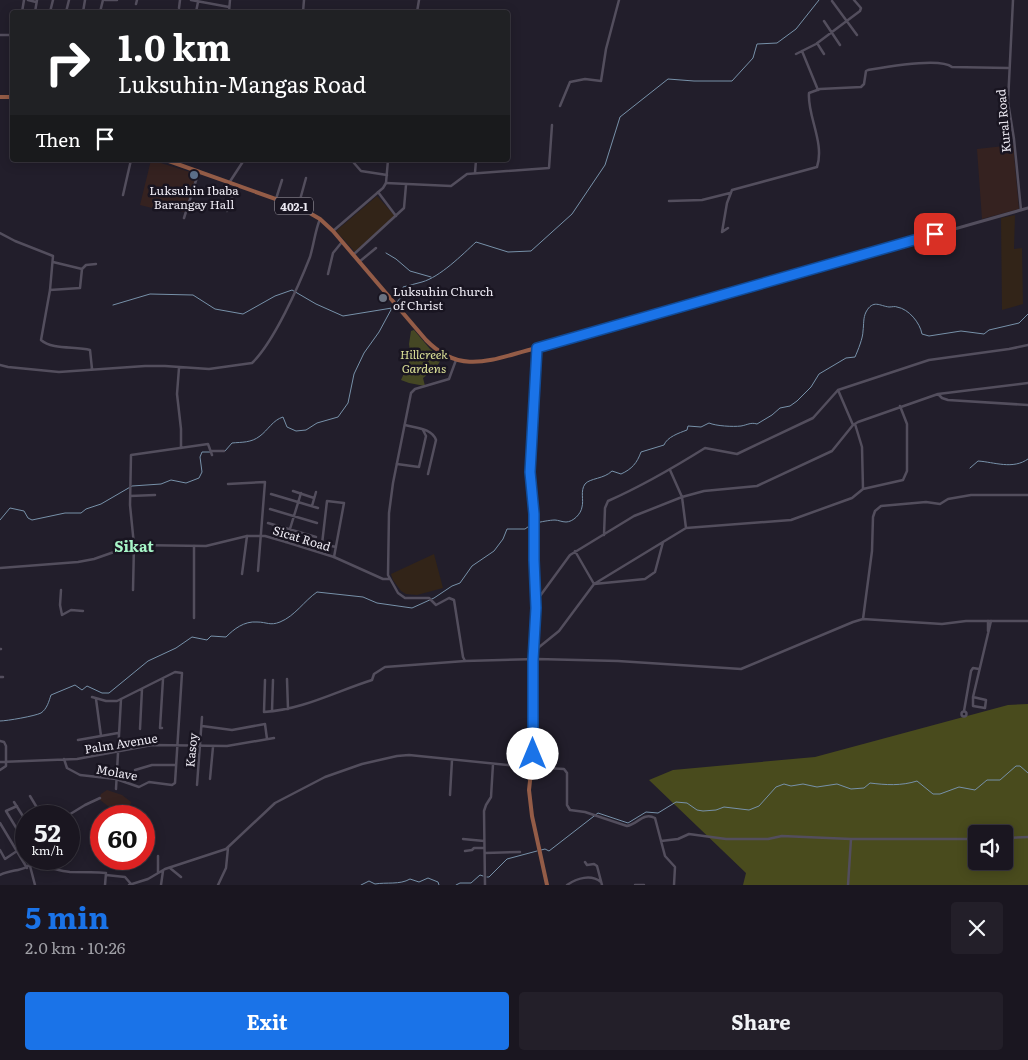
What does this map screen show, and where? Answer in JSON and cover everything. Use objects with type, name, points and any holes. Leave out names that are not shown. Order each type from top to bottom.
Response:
[{"type":"main road","name":"402-1","points":[[172,162],[298,207],[320,219],[392,298],[432,346],[456,360],[483,362],[1028,208]]},
{"type":"main road","points":[[537,348],[530,472],[534,514],[536,608],[533,652],[534,750],[529,786],[530,807],[546,885]]},
{"type":"street","points":[[26,0],[37,1]]},
{"type":"street","points":[[104,0],[117,0]]},
{"type":"street","points":[[136,4],[137,0]]},
{"type":"street","points":[[179,8],[180,0]]},
{"type":"street","points":[[191,0],[229,7],[230,0]]},
{"type":"street","points":[[560,106],[570,82],[602,80],[606,49],[614,25],[619,0]]},
{"type":"street","points":[[796,54],[817,43],[861,10],[854,0]]},
{"type":"street","name":"Kural Road","points":[[1013,0],[1008,68],[1008,109],[1012,121],[1021,210]]},
{"type":"street","points":[[196,10],[198,1]]},
{"type":"street","points":[[832,2],[857,35]]},
{"type":"street","points":[[824,21],[840,45]]},
{"type":"street","points":[[817,43],[824,54]]},
{"type":"street","points":[[802,51],[818,90]]},
{"type":"street","points":[[668,201],[702,200],[817,167],[818,145],[809,93],[818,90],[861,86],[864,84],[866,71],[868,70],[914,63],[946,63],[952,67],[1008,68]]},
{"type":"street","points":[[386,183],[451,186],[463,176],[474,173],[548,168],[552,124]]},
{"type":"street","points":[[123,195],[131,162]]},
{"type":"street","points":[[229,182],[243,162]]},
{"type":"street","points":[[332,231],[386,183],[388,162]]},
{"type":"street","points":[[474,173],[476,162]]},
{"type":"street","points":[[354,163],[361,171],[387,175]]},
{"type":"street","points":[[184,218],[199,171]]},
{"type":"street","points":[[298,207],[306,178]]},
{"type":"street","points":[[276,199],[282,180]]},
{"type":"street","points":[[353,255],[404,208],[406,185]]},
{"type":"street","points":[[227,212],[228,205],[238,186]]},
{"type":"street","points":[[378,192],[396,216]]},
{"type":"street","points":[[728,228],[722,232],[730,193]]},
{"type":"street","points":[[0,364],[8,367],[60,372],[145,366],[209,369],[252,363],[278,325],[296,290],[310,256],[314,234],[320,219]]},
{"type":"street","points":[[0,233],[14,241],[52,254],[54,262],[41,340],[42,342],[55,345],[90,350],[92,369]]},
{"type":"street","points":[[328,274],[334,253],[342,242]]},
{"type":"street","points":[[359,262],[376,248]]},
{"type":"street","points":[[54,262],[82,269]]},
{"type":"street","points":[[50,290],[80,288],[82,269],[86,265],[96,264]]},
{"type":"street","points":[[604,535],[605,508],[608,502],[670,470],[705,448],[737,454],[815,417],[838,390],[929,360],[1028,345]]},
{"type":"street","points":[[456,360],[449,379],[413,391],[397,464],[388,522],[389,579],[398,593],[404,598],[430,598],[434,605],[438,605],[450,598],[454,600],[465,661]]},
{"type":"street","points":[[179,367],[177,394],[181,448]]},
{"type":"street","points":[[536,608],[540,596],[566,559],[575,551],[638,514],[682,497],[704,491],[757,486],[832,451],[854,425],[900,406],[938,394],[1028,383]]},
{"type":"street","points":[[838,390],[862,447],[863,489]]},
{"type":"street","points":[[938,394],[948,400],[1028,405]]},
{"type":"street","points":[[533,652],[559,631],[594,584],[686,528],[790,520],[852,498],[863,489],[903,480],[906,477],[907,471],[907,424],[900,406]]},
{"type":"street","points":[[405,425],[434,434],[436,440],[428,474]]},
{"type":"street","points":[[397,464],[419,467],[426,436],[423,430]]},
{"type":"street","points":[[133,590],[134,545],[130,496],[131,455],[208,444],[212,455]]},
{"type":"street","points":[[211,451],[224,451]]},
{"type":"street","points":[[670,470],[682,497],[686,528]]},
{"type":"street","points":[[228,484],[265,482],[258,571]]},
{"type":"street","points":[[294,491],[314,498]]},
{"type":"street","points":[[312,506],[316,492]]},
{"type":"street","points":[[286,542],[301,493]]},
{"type":"street","points":[[130,496],[155,494]]},
{"type":"street","points":[[271,494],[318,508]]},
{"type":"street","points":[[863,619],[872,551],[875,510],[881,506],[926,502],[940,504],[948,500],[970,495],[1028,495]]},
{"type":"street","points":[[334,557],[336,547],[344,503],[327,501],[322,544],[336,547]]},
{"type":"street","points":[[270,509],[317,523]]},
{"type":"street","points":[[268,523],[316,537]]},
{"type":"street","points":[[242,574],[246,536]]},
{"type":"street","name":"Sicat Road","points":[[0,568],[78,562],[94,559],[134,545],[212,545],[246,536],[262,536],[334,557],[383,579],[389,579]]},
{"type":"street","points":[[594,584],[645,579],[654,574],[663,542]]},
{"type":"street","points":[[194,546],[194,618]]},
{"type":"street","points":[[575,551],[594,584]]},
{"type":"street","points":[[61,590],[60,605],[62,615],[71,610],[83,611]]},
{"type":"street","points":[[264,680],[264,712],[288,709],[372,680],[374,674],[386,668],[465,661],[618,660],[741,669],[863,619],[942,624],[966,621],[1028,621]]},
{"type":"street","points":[[973,698],[985,700],[986,706],[983,708],[975,707],[972,702],[989,621]]},
{"type":"street","points":[[964,711],[971,671],[973,668],[979,669]]},
{"type":"street","points":[[92,697],[106,701],[121,699],[177,672],[181,672],[183,675],[176,765],[152,765],[135,770]]},
{"type":"street","points":[[162,728],[160,728],[163,679]]},
{"type":"street","points":[[287,679],[288,709]]},
{"type":"street","points":[[272,711],[273,680]]},
{"type":"street","points":[[140,729],[142,689]]},
{"type":"street","points":[[96,698],[101,736]]},
{"type":"street","points":[[116,789],[121,699]]},
{"type":"street","points":[[966,701],[972,702]]},
{"type":"street","name":"Kasoy","points":[[197,784],[202,718]]},
{"type":"street","points":[[202,726],[232,730],[265,724],[267,739]]},
{"type":"street","points":[[78,740],[119,733]]},
{"type":"street","name":"Palm Avenue","points":[[0,762],[64,759],[118,752],[152,745],[231,746],[274,738]]},
{"type":"street","points":[[0,741],[4,742],[6,746],[6,766],[0,770]]},
{"type":"street","points":[[210,779],[213,747]]},
{"type":"street","points":[[61,870],[106,873],[106,875],[125,877],[130,884],[148,879],[170,868],[228,848],[277,802],[327,776],[362,764],[397,756],[413,755],[565,770],[568,808],[572,811],[582,811],[630,826],[645,816],[653,816],[657,820],[666,858],[675,867],[674,885]]},
{"type":"street","name":"Molave","points":[[64,759],[67,768],[80,776],[116,779],[138,787],[149,782],[174,784],[176,765]]},
{"type":"street","points":[[450,795],[452,760]]},
{"type":"street","points":[[485,885],[484,809],[491,797],[493,764]]},
{"type":"street","points":[[30,796],[35,805]]},
{"type":"street","points":[[80,808],[100,798]]},
{"type":"street","points":[[15,807],[6,811],[15,826]]},
{"type":"street","points":[[0,823],[15,848]]},
{"type":"street","points":[[661,841],[678,839],[689,834],[726,839],[768,839],[782,836],[850,839],[968,839]]},
{"type":"street","points":[[1013,838],[1028,837]]},
{"type":"street","points":[[463,839],[484,841]]},
{"type":"street","points":[[848,885],[850,839]]},
{"type":"street","points":[[218,885],[226,868],[228,848]]},
{"type":"street","points":[[466,851],[474,848],[484,848]]},
{"type":"street","points":[[0,850],[5,859],[15,852]]},
{"type":"street","points":[[485,853],[520,852]]},
{"type":"street","points":[[158,856],[158,873]]},
{"type":"street","points":[[585,862],[587,865],[594,864],[597,866],[602,884]]},
{"type":"street","points":[[170,868],[181,877]]},
{"type":"street","points":[[0,875],[18,870]]},
{"type":"street","points":[[30,870],[35,885]]},
{"type":"street","points":[[161,885],[163,871]]},
{"type":"street","points":[[105,885],[106,875]]},
{"type":"street","points":[[567,885],[584,878],[596,878],[602,884]]},
{"type":"street","points":[[634,885],[644,885]]},
{"type":"shaded area","points":[[1013,145],[1019,209],[982,219],[977,149]]},
{"type":"shaded area","points":[[151,162],[158,162],[190,172],[190,175],[197,177],[184,212],[154,204],[152,208],[140,205]]},
{"type":"shaded area","points":[[377,196],[395,216],[355,252],[336,231]]},
{"type":"shaded area","points":[[1015,215],[1014,249],[1022,248],[1023,304],[1002,310],[1001,218]]},
{"type":"shaded area","points":[[434,554],[443,588],[417,595],[406,594],[401,591],[391,574]]},
{"type":"shaded area","points":[[107,790],[122,795],[131,802],[130,805],[106,805],[99,799],[101,794]]},
{"type":"green space","name":"Hillcreek Gardens","points":[[414,330],[430,349],[442,358],[436,368],[423,378],[425,386],[401,380],[411,358],[409,344],[411,331]]},
{"type":"green space","points":[[1028,704],[1028,885],[743,885],[746,873],[649,780],[673,770],[815,757],[1008,705]]},
{"type":"waterway","points":[[397,302],[401,297],[403,287],[422,282],[436,275],[451,265],[476,242],[508,252],[531,251],[572,214],[605,165],[620,117],[668,79],[732,81],[753,58],[757,44],[777,43],[796,29],[819,0]]},
{"type":"waterway","points":[[386,253],[410,271],[431,277]]},
{"type":"waterway","points":[[113,305],[150,294],[193,295],[215,309],[243,314],[275,296],[292,290],[316,304],[343,316],[392,308],[394,305]]},
{"type":"waterway","points":[[536,523],[555,520],[569,522],[574,519],[581,510],[583,490],[587,482],[605,476],[612,471],[621,474],[625,472],[634,465],[641,452],[664,445],[670,438],[687,430],[688,426],[701,427],[709,423],[720,426],[757,424],[780,408],[790,406],[811,387],[819,374],[846,358],[855,357],[862,337],[865,314],[874,304],[901,308],[916,321],[922,334],[929,336],[961,331],[984,334],[989,330],[1019,323],[1028,314]]},
{"type":"waterway","points":[[225,451],[232,443],[246,442],[257,438],[276,420],[283,417],[287,427],[296,431],[306,430],[317,423],[338,417],[348,403],[354,374],[364,353],[379,332],[392,308]]},
{"type":"waterway","points":[[0,520],[10,508],[24,511],[28,518],[32,520],[65,513],[81,513],[132,486],[161,484],[171,480],[186,483],[199,478],[202,472],[200,457],[202,452],[210,452]]},
{"type":"waterway","points":[[970,468],[978,461],[1010,465],[1028,459]]},
{"type":"waterway","points":[[0,721],[41,713],[51,695],[75,685],[82,690],[87,686],[102,693],[109,693],[148,661],[176,648],[192,637],[207,640],[211,636],[226,637],[244,624],[252,622],[271,624],[280,622],[290,616],[317,592],[363,597],[377,603],[412,608],[460,583],[472,566],[494,551],[503,539],[507,529],[525,529],[532,524]]},
{"type":"waterway","points":[[541,850],[549,851],[598,813],[628,823],[646,812],[658,813],[676,802],[687,803],[697,810],[703,811],[724,807],[749,810],[759,806],[776,787],[784,784],[791,786],[803,784],[817,787],[837,784],[851,789],[864,788],[870,783],[894,785],[917,781],[933,794],[940,794],[959,787],[975,790],[987,780],[1000,780],[1016,766],[1020,766],[1028,773]]},
{"type":"waterway","points":[[487,877],[507,859],[537,851]]},
{"type":"waterway","points":[[456,885],[471,883],[480,875],[483,876]]},
{"type":"waterway","points":[[361,885],[369,881],[375,884],[397,883],[410,879],[419,882],[428,878],[438,882],[439,885]]},
{"type":"place","name":"Luksuhin Ibaba Barangay Hall","points":[[194,175]]},
{"type":"place","name":"Luksuhin Church of Christ","points":[[383,298]]},
{"type":"district","name":"Sikat","points":[[134,545]]},
{"type":"route","points":[[533,754],[533,660],[536,602],[534,514],[530,472],[537,348],[580,334],[935,234]]}]
